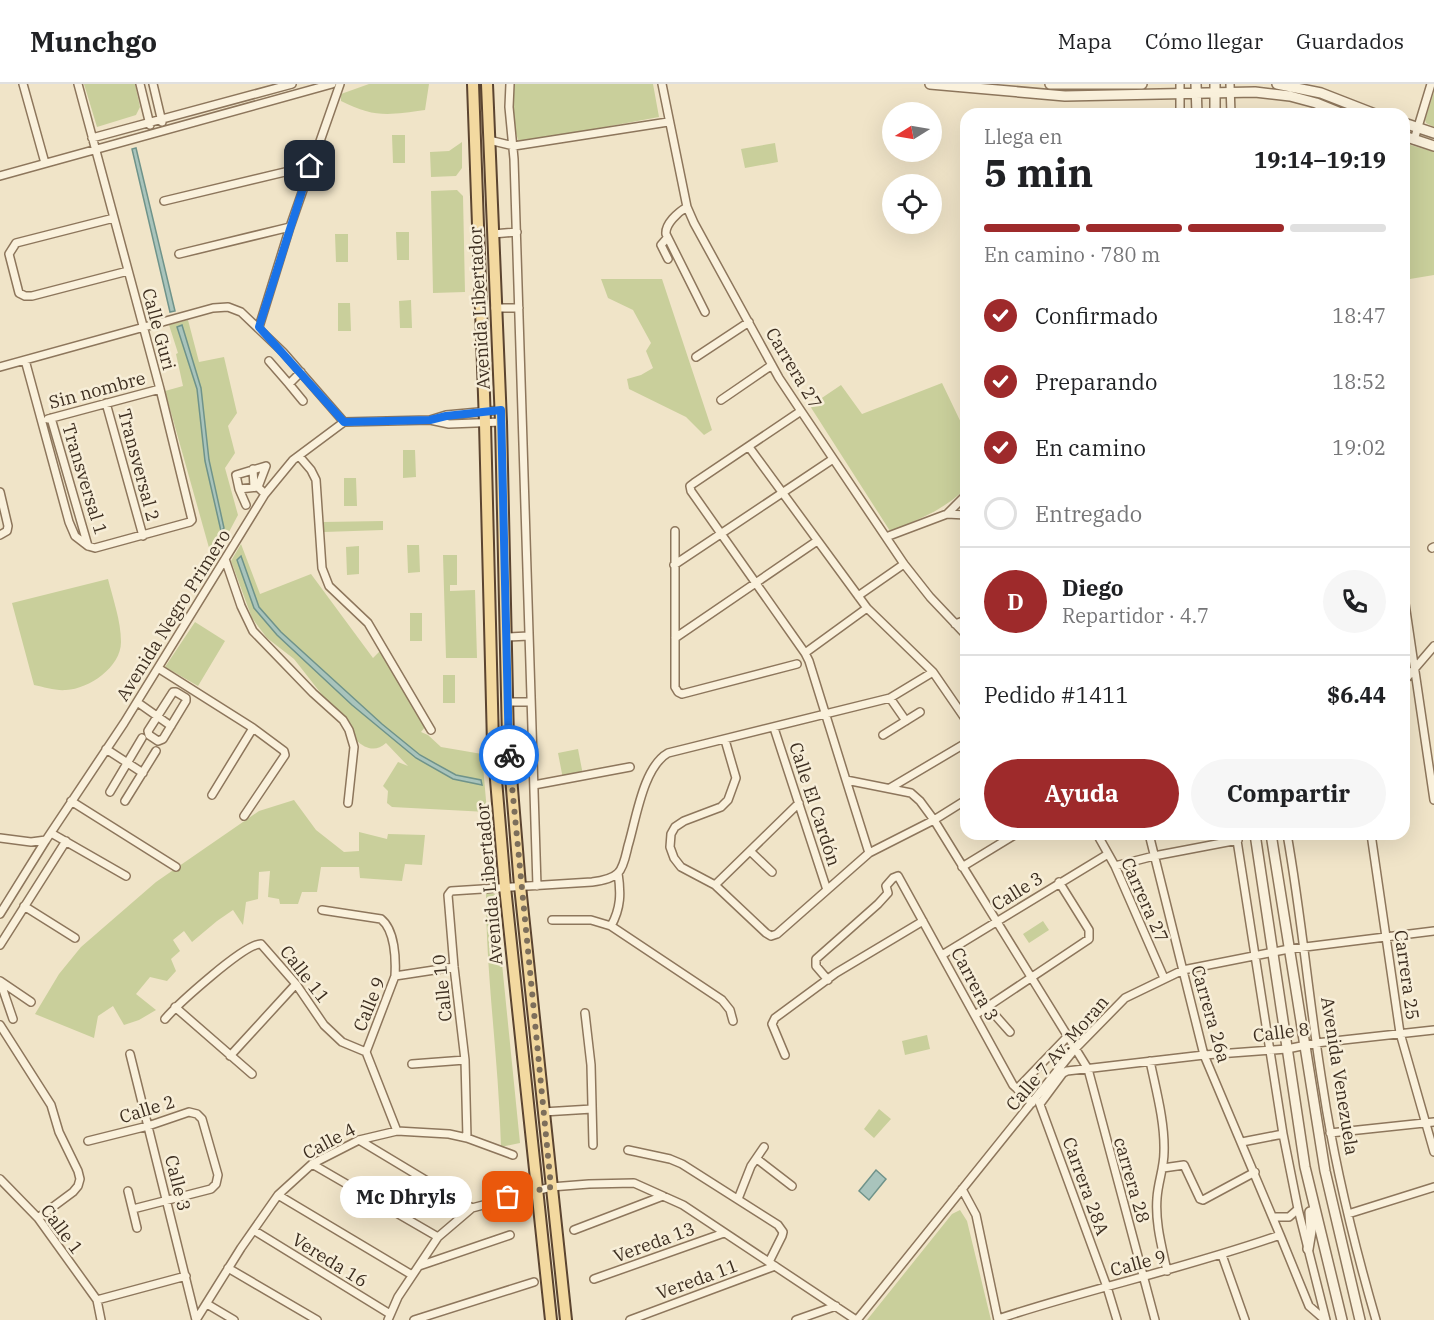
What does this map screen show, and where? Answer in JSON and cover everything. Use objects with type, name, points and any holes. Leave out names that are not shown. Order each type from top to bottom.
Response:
[{"type":"main road","name":"Avenida Libertador","points":[[473,84],[485,417],[493,744],[505,887],[550,1320]]},
{"type":"main road","name":"Avenida Libertador","points":[[487,84],[501,410],[508,740],[520,886],[566,1320]]},
{"type":"street","points":[[23,84],[45,164]]},
{"type":"street","name":"Calle Guri","points":[[78,84],[193,517]]},
{"type":"street","points":[[140,84],[152,134]]},
{"type":"street","points":[[153,84],[164,130]]},
{"type":"street","points":[[92,138],[292,84]]},
{"type":"street","points":[[0,176],[332,84]]},
{"type":"street","points":[[259,327],[310,166],[340,84]]},
{"type":"street","points":[[510,84],[509,107],[514,146],[517,232],[537,886]]},
{"type":"street","name":"Carrera 27","points":[[662,84],[687,207],[772,365],[904,564],[930,597],[960,629]]},
{"type":"street","points":[[930,84],[1065,96],[1180,89],[1197,95],[1215,88],[1230,88],[1290,96],[1328,108]]},
{"type":"street","points":[[1050,84],[1142,84]]},
{"type":"street","points":[[1196,84],[1197,108]]},
{"type":"street","points":[[1277,84],[1321,93],[1360,108]]},
{"type":"street","points":[[1215,88],[1215,108]]},
{"type":"street","points":[[1230,88],[1231,108]]},
{"type":"street","points":[[1180,89],[1180,108]]},
{"type":"street","points":[[1414,140],[1431,89]]},
{"type":"street","points":[[489,140],[514,146],[668,122]]},
{"type":"street","points":[[1410,125],[1434,133]]},
{"type":"street","points":[[1410,138],[1434,146]]},
{"type":"street","points":[[164,201],[310,166]]},
{"type":"street","points":[[687,207],[666,228],[667,238],[705,312]]},
{"type":"street","points":[[114,218],[16,243],[9,254],[19,292],[25,296],[32,296],[128,271]]},
{"type":"street","points":[[179,254],[290,226]]},
{"type":"street","points":[[493,234],[517,232]]},
{"type":"street","points":[[667,238],[661,245],[668,259]]},
{"type":"street","points":[[0,367],[213,308],[228,307],[241,312],[259,327],[344,422],[430,420],[446,416],[485,417],[501,422]]},
{"type":"street","points":[[495,308],[519,308]]},
{"type":"street","points":[[696,357],[749,322]]},
{"type":"street","name":"Transversal 1","points":[[25,360],[69,522],[75,536],[94,548],[190,522],[193,517]]},
{"type":"street","points":[[269,361],[303,400]]},
{"type":"street","points":[[721,400],[772,365]]},
{"type":"street","points":[[289,384],[301,372]]},
{"type":"street","name":"Sin nombre","points":[[42,420],[160,389]]},
{"type":"street","name":"Transversal 2","points":[[106,403],[143,536]]},
{"type":"street","points":[[430,420],[449,424],[485,417],[501,410]]},
{"type":"street","points":[[801,411],[690,486],[691,491],[805,653],[869,853]]},
{"type":"street","name":"Transversal 1","points":[[51,418],[88,546]]},
{"type":"street","name":"Avenida Negro Primero","points":[[0,914],[137,702],[265,494],[292,460],[344,422]]},
{"type":"street","points":[[749,447],[867,608],[933,672],[960,711]]},
{"type":"street","points":[[299,456],[316,480],[322,568],[329,586],[368,623],[431,730]]},
{"type":"street","points":[[674,565],[833,459]]},
{"type":"street","points":[[246,505],[236,475],[264,465],[266,467],[256,487]]},
{"type":"street","points":[[253,469],[256,487],[265,494]]},
{"type":"street","points":[[239,489],[256,487]]},
{"type":"street","points":[[0,492],[8,526],[7,531],[0,535]]},
{"type":"street","points":[[947,514],[960,501]]},
{"type":"street","points":[[886,537],[947,514],[960,514]]},
{"type":"street","points":[[675,531],[675,687],[678,692],[682,694],[797,664]]},
{"type":"street","points":[[675,638],[817,542]]},
{"type":"street","points":[[225,559],[241,606],[253,631],[313,693],[343,720],[349,730],[354,747],[348,802]]},
{"type":"street","points":[[858,596],[904,564]]},
{"type":"street","points":[[805,653],[867,608]]},
{"type":"street","points":[[955,624],[960,622]]},
{"type":"street","points":[[506,637],[529,636]]},
{"type":"street","points":[[1410,646],[1434,800]]},
{"type":"street","points":[[1410,674],[1434,646]]},
{"type":"street","points":[[158,668],[253,728],[284,751],[285,755],[244,816]]},
{"type":"street","points":[[611,926],[621,901],[618,873],[625,857],[647,778],[655,763],[668,753],[890,698],[933,672]]},
{"type":"street","points":[[173,692],[186,698],[171,726],[158,741],[147,731],[157,717],[173,692]]},
{"type":"street","points":[[890,698],[906,721]]},
{"type":"street","points":[[137,702],[171,726]]},
{"type":"street","points":[[507,702],[530,702]]},
{"type":"street","points":[[883,735],[920,712]]},
{"type":"street","points":[[212,795],[253,728]]},
{"type":"street","name":"Calle El Cardón","points":[[774,728],[827,890]]},
{"type":"street","points":[[110,792],[142,738]]},
{"type":"street","points":[[724,740],[736,778],[728,800],[721,807],[684,821],[675,827],[671,834],[670,847],[681,867],[715,885],[771,936],[777,934],[869,853],[934,820],[960,804]]},
{"type":"street","points":[[890,788],[960,747]]},
{"type":"street","points":[[106,749],[142,773]]},
{"type":"street","points":[[124,801],[156,751]]},
{"type":"street","points":[[534,785],[630,767]]},
{"type":"street","name":"carrera 28","points":[[846,780],[911,793],[920,801],[1088,1069],[1155,1320]]},
{"type":"street","points":[[71,801],[177,867]]},
{"type":"street","points":[[715,885],[800,803]]},
{"type":"street","points":[[51,833],[126,876]]},
{"type":"street","points":[[0,837],[31,842],[46,840]]},
{"type":"street","points":[[962,867],[1006,840]]},
{"type":"street","name":"Carrera 27","points":[[1100,840],[1115,866],[1164,978]]},
{"type":"street","name":"Carrera 26a","points":[[1150,840],[1204,1055],[1274,1217],[1309,1306],[1326,1320]]},
{"type":"street","points":[[1115,866],[1224,840]]},
{"type":"street","points":[[1237,840],[1283,1134],[1298,1209],[1326,1320]]},
{"type":"street","points":[[1256,840],[1274,953],[1294,1106],[1310,1189],[1342,1320]]},
{"type":"street","name":"Avenida Venezuela","points":[[1272,840],[1325,1171],[1348,1278],[1360,1320]]},
{"type":"street","name":"Avenida Venezuela","points":[[1288,840],[1330,1133],[1347,1214],[1376,1320]]},
{"type":"street","name":"Carrera 25","points":[[1372,840],[1388,937],[1400,1033],[1434,1152]]},
{"type":"street","points":[[0,945],[66,841]]},
{"type":"street","points":[[750,851],[772,872]]},
{"type":"street","name":"Calle 3","points":[[942,955],[1108,854]]},
{"type":"street","points":[[505,887],[592,882],[610,878],[618,873]]},
{"type":"street","name":"Carrera 3","points":[[828,980],[816,966],[816,959],[886,896],[888,893],[886,886],[895,876],[898,876],[1008,1077],[1017,1089],[1036,1101]]},
{"type":"street","points":[[975,1015],[1089,939],[1089,930],[1059,882]]},
{"type":"street","name":"Calle 10","points":[[467,1138],[465,1060],[448,894],[455,889],[505,887]]},
{"type":"street","points":[[24,906],[75,938]]},
{"type":"street","points":[[322,910],[381,919],[387,924],[396,963],[395,976]]},
{"type":"street","points":[[552,920],[591,920],[611,926],[722,1000],[730,1010],[734,1021]]},
{"type":"street","points":[[785,1055],[772,1024],[775,1018],[828,980],[923,921]]},
{"type":"street","name":"Calle 7 Av. Moran","points":[[857,1320],[1036,1101],[1074,1050],[1125,998],[1183,970],[1289,949],[1434,931]]},
{"type":"street","name":"Calle 11","points":[[165,1019],[175,1007],[230,962],[255,944],[261,944],[296,984],[324,1025],[342,1042],[366,1052]]},
{"type":"street","name":"Calle 9","points":[[397,1131],[366,1052],[395,976],[454,967]]},
{"type":"street","points":[[0,981],[31,1002]]},
{"type":"street","points":[[0,981],[13,1019]]},
{"type":"street","points":[[230,1056],[296,984]]},
{"type":"street","points":[[987,1006],[1010,1032]]},
{"type":"street","points":[[175,1007],[252,1074]]},
{"type":"street","points":[[585,1013],[591,1065],[593,1145]]},
{"type":"street","points":[[0,1025],[51,1105],[59,1132],[80,1179],[73,1192],[38,1218]]},
{"type":"street","name":"Calle 8","points":[[1036,1101],[1063,1073],[1204,1055],[1287,1049],[1316,1043],[1434,1030]]},
{"type":"street","points":[[1017,1089],[1067,1037]]},
{"type":"street","name":"Calle 3","points":[[130,1054],[196,1320]]},
{"type":"street","points":[[412,1064],[465,1060]]},
{"type":"street","points":[[1150,1061],[1164,1142],[1163,1168],[1157,1191],[1156,1207],[1158,1232],[1167,1271]]},
{"type":"street","name":"Carrera 28A","points":[[1036,1101],[1107,1287],[1117,1320]]},
{"type":"street","points":[[543,1112],[592,1109]]},
{"type":"street","name":"Calle 2","points":[[88,1141],[148,1126],[189,1112],[197,1114],[202,1119],[218,1175],[216,1184],[211,1189],[133,1209]]},
{"type":"street","points":[[1330,1133],[1434,1122]]},
{"type":"street","name":"Calle 4","points":[[196,1320],[228,1268],[278,1196],[312,1164],[359,1140],[397,1131],[427,1132],[467,1138],[513,1155]]},
{"type":"street","points":[[1242,1142],[1283,1134]]},
{"type":"street","points":[[359,1140],[472,1208]]},
{"type":"street","points":[[738,1199],[751,1166],[764,1147]]},
{"type":"street","points":[[628,1150],[670,1159],[682,1164],[781,1228],[782,1236],[772,1264]]},
{"type":"street","points":[[757,1159],[792,1186]]},
{"type":"street","points":[[312,1164],[438,1238]]},
{"type":"street","points":[[1163,1168],[1184,1165],[1200,1199],[1203,1200],[1255,1172]]},
{"type":"street","name":"Calle 1","points":[[0,1179],[38,1218],[97,1300],[101,1320]]},
{"type":"street","points":[[389,1317],[398,1297],[438,1238],[472,1208],[551,1187],[634,1183],[683,1205],[857,1320]]},
{"type":"street","points":[[1347,1214],[1434,1187]]},
{"type":"street","points":[[962,1189],[976,1215],[998,1320]]},
{"type":"street","points":[[1308,1249],[1311,1231],[1310,1189]]},
{"type":"street","points":[[128,1191],[137,1228]]},
{"type":"street","points":[[278,1196],[412,1275]]},
{"type":"street","points":[[574,1230],[663,1196]]},
{"type":"street","points":[[1274,1217],[1289,1218],[1298,1209]]},
{"type":"street","name":"Vereda 16","points":[[255,1231],[389,1317]]},
{"type":"street","name":"Calle 9","points":[[998,1320],[1222,1255],[1279,1232]]},
{"type":"street","name":"Vereda 13","points":[[594,1279],[724,1233]]},
{"type":"street","points":[[419,1266],[510,1235]]},
{"type":"street","points":[[1222,1255],[1245,1320]]},
{"type":"street","name":"Vereda 11","points":[[630,1320],[772,1264]]},
{"type":"street","points":[[228,1268],[317,1320]]},
{"type":"street","points":[[97,1300],[186,1276]]},
{"type":"street","points":[[414,1320],[534,1282]]},
{"type":"street","points":[[207,1304],[234,1320]]},
{"type":"street","points":[[796,1320],[836,1306]]},
{"type":"green space","points":[[84,84],[135,84],[140,107],[136,115],[97,127]]},
{"type":"green space","points":[[369,84],[429,84],[425,110],[382,114],[363,110],[341,101],[341,94]]},
{"type":"green space","points":[[513,84],[653,84],[659,117],[519,143],[513,123]]},
{"type":"green space","points":[[1434,92],[1434,127],[1425,120]]},
{"type":"green space","points":[[392,135],[405,135],[405,163],[393,163]]},
{"type":"green space","points":[[462,142],[462,168],[456,176],[431,177],[430,152],[449,151]]},
{"type":"green space","points":[[775,143],[778,162],[745,168],[741,149]]},
{"type":"green space","points":[[1410,145],[1434,152],[1434,275],[1410,279]]},
{"type":"green space","points":[[457,190],[463,196],[465,292],[433,293],[431,191]]},
{"type":"green space","points":[[396,232],[409,232],[409,260],[397,260]]},
{"type":"green space","points":[[335,234],[348,234],[348,262],[336,262]]},
{"type":"green space","points":[[601,279],[662,279],[712,430],[704,435],[686,417],[629,389],[627,379],[653,368],[646,351],[651,343],[633,310],[608,298]]},
{"type":"green space","points":[[411,300],[412,328],[400,328],[399,301]]},
{"type":"green space","points":[[338,303],[350,303],[351,331],[338,331]]},
{"type":"green space","points":[[188,320],[199,362],[224,357],[237,413],[228,426],[235,453],[225,468],[238,515],[213,562],[165,391],[183,386],[176,354],[178,353],[169,325]]},
{"type":"green space","points":[[942,383],[960,420],[960,494],[940,508],[890,531],[810,406],[841,385],[862,414]]},
{"type":"green space","points":[[403,450],[415,450],[416,477],[403,478]]},
{"type":"green space","points":[[344,478],[356,478],[357,506],[344,506]]},
{"type":"green space","points":[[383,521],[383,530],[324,532],[323,522]]},
{"type":"green space","points":[[241,544],[260,594],[311,574],[373,658],[381,650],[425,727],[421,732],[441,747],[482,754],[487,812],[392,807],[387,803],[388,791],[383,786],[398,762],[408,766],[386,743],[374,749],[357,741],[294,659],[267,638],[252,618],[231,561]]},
{"type":"green space","points":[[407,545],[419,545],[420,572],[408,573]]},
{"type":"green space","points":[[359,546],[359,574],[347,575],[346,547]]},
{"type":"green space","points":[[443,555],[457,555],[457,585],[450,585],[450,591],[475,590],[477,658],[446,658]]},
{"type":"green space","points":[[108,579],[121,634],[120,651],[116,660],[94,681],[75,689],[58,690],[34,685],[12,603]]},
{"type":"green space","points":[[410,613],[422,613],[422,641],[410,641]]},
{"type":"green space","points":[[195,622],[225,641],[198,686],[165,667]]},
{"type":"green space","points":[[443,675],[455,675],[455,703],[443,703]]},
{"type":"green space","points":[[578,749],[583,775],[563,779],[558,753]]},
{"type":"green space","points":[[294,800],[316,830],[344,852],[359,851],[359,832],[387,839],[388,834],[425,835],[422,865],[405,864],[402,881],[360,878],[359,867],[321,867],[317,892],[302,892],[298,904],[280,904],[279,899],[268,897],[270,871],[259,872],[258,899],[246,902],[243,925],[233,910],[192,942],[184,931],[173,940],[180,951],[171,959],[176,971],[167,981],[150,977],[136,994],[156,1010],[139,1020],[124,1025],[113,1006],[98,1016],[94,1038],[35,1014],[59,974],[81,947],[156,882],[259,811]]},
{"type":"green space","points":[[486,893],[495,894],[520,1143],[501,1147],[488,957]]},
{"type":"green space","points":[[1043,921],[1049,930],[1029,943],[1023,934]]},
{"type":"green space","points":[[927,1035],[930,1049],[905,1055],[902,1041]]},
{"type":"green space","points":[[879,1109],[891,1119],[874,1138],[864,1129]]},
{"type":"green space","points":[[960,1210],[967,1221],[991,1320],[867,1320],[952,1214]]},
{"type":"water","points":[[136,148],[175,311],[170,312],[132,149]]},
{"type":"water","points":[[182,325],[201,388],[209,460],[224,528],[221,531],[205,461],[197,389],[177,327]]},
{"type":"water","points":[[241,556],[259,607],[281,632],[382,724],[420,755],[456,775],[481,780],[482,785],[453,779],[416,758],[352,705],[277,635],[254,608],[237,560]]},
{"type":"water","points":[[876,1170],[886,1179],[869,1200],[859,1191]]},
{"type":"way so far","points":[[508,1197],[551,1187],[509,755]]},
{"type":"place","name":"Mc Dhryls","points":[[508,1197]]},
{"type":"route","points":[[310,166],[259,327],[344,422],[380,423],[430,420],[437,417],[501,410],[509,755]]}]
